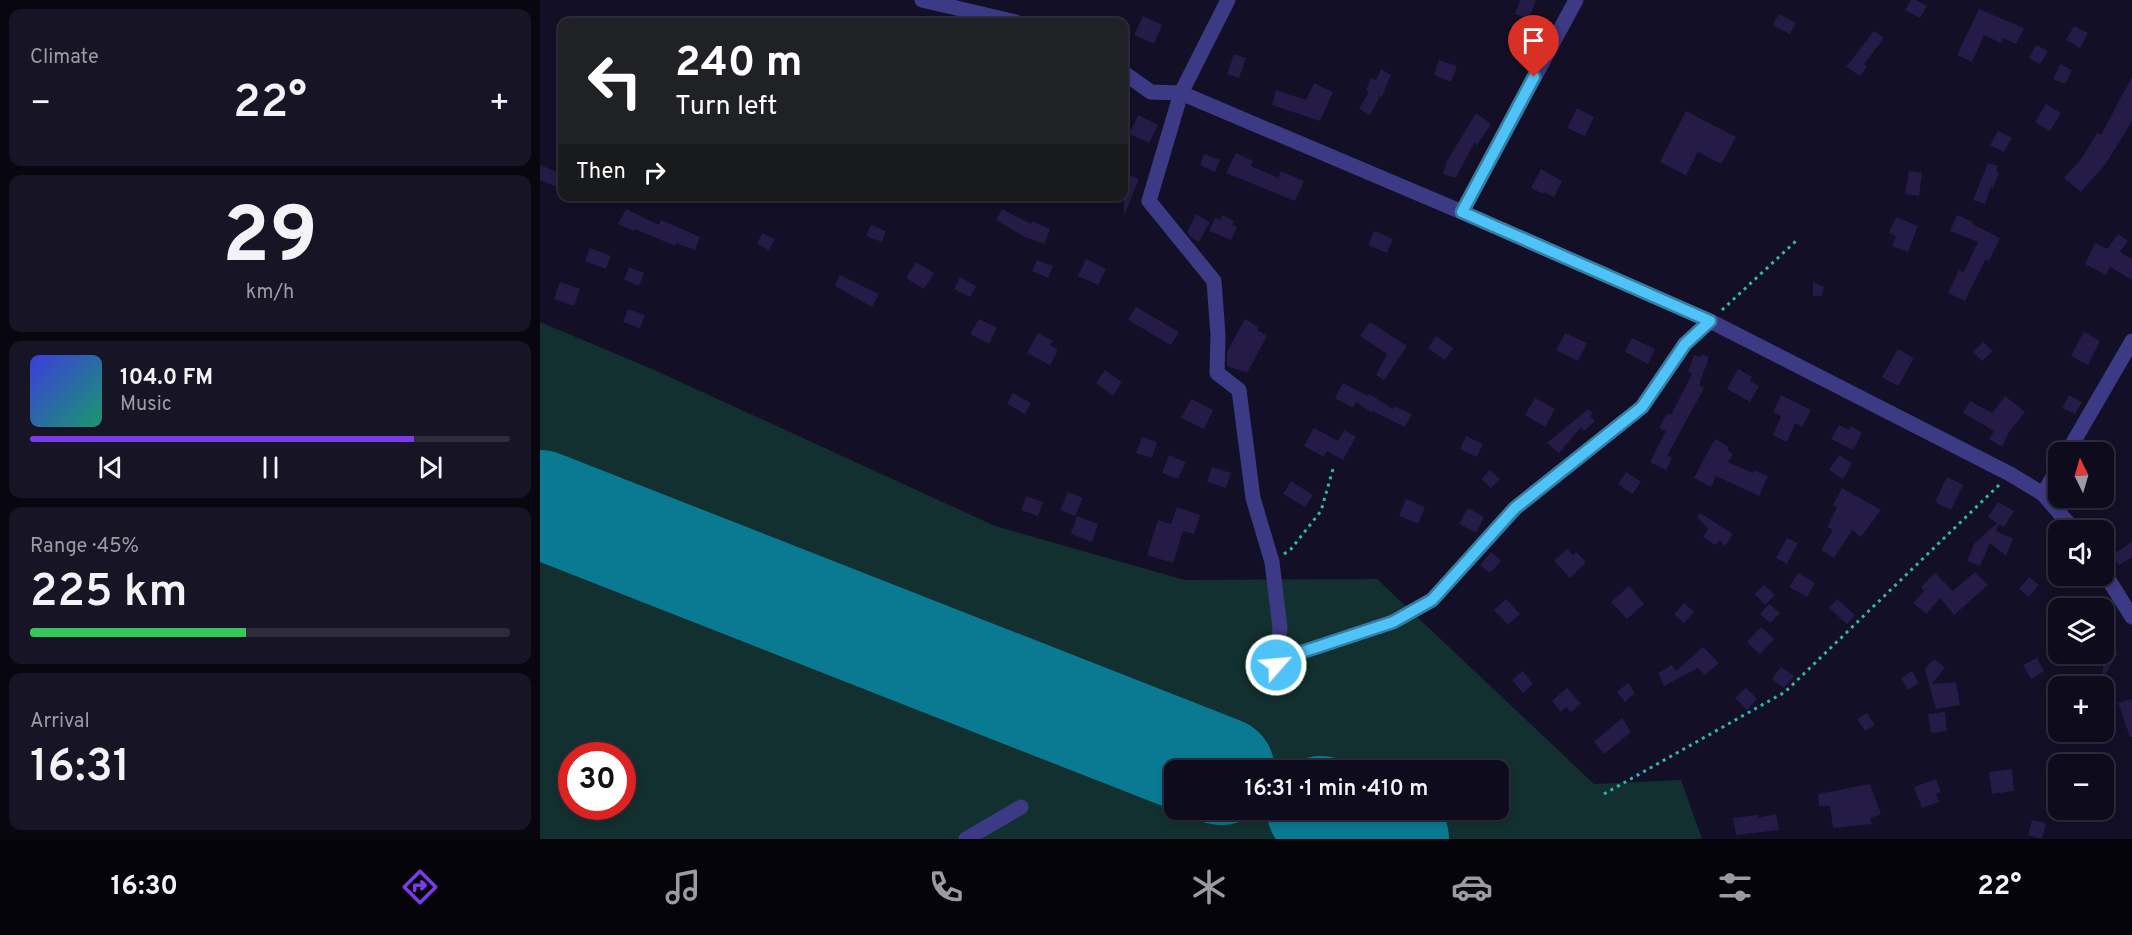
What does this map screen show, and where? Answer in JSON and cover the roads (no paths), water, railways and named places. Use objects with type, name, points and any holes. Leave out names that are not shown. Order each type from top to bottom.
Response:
[{"type":"street","points":[[922,0],[999,18]]},
{"type":"street","points":[[1228,0],[1181,93],[1149,201],[1214,281],[1218,335],[1217,373],[1239,390],[1253,498],[1272,562],[1280,628],[1276,665],[1299,653],[1393,622],[1432,600],[1515,508],[1642,407],[1685,344],[1710,321]]},
{"type":"street","points":[[1462,212],[1576,0]]},
{"type":"street","points":[[1128,76],[1151,92],[1181,93],[1462,212],[1710,321],[2010,474],[2043,494],[2065,520]]},
{"type":"street","points":[[2073,442],[2132,341]]},
{"type":"street","points":[[2043,494],[2048,485]]},
{"type":"street","points":[[2112,586],[2132,617]]},
{"type":"street","points":[[966,839],[1021,807]]}]
